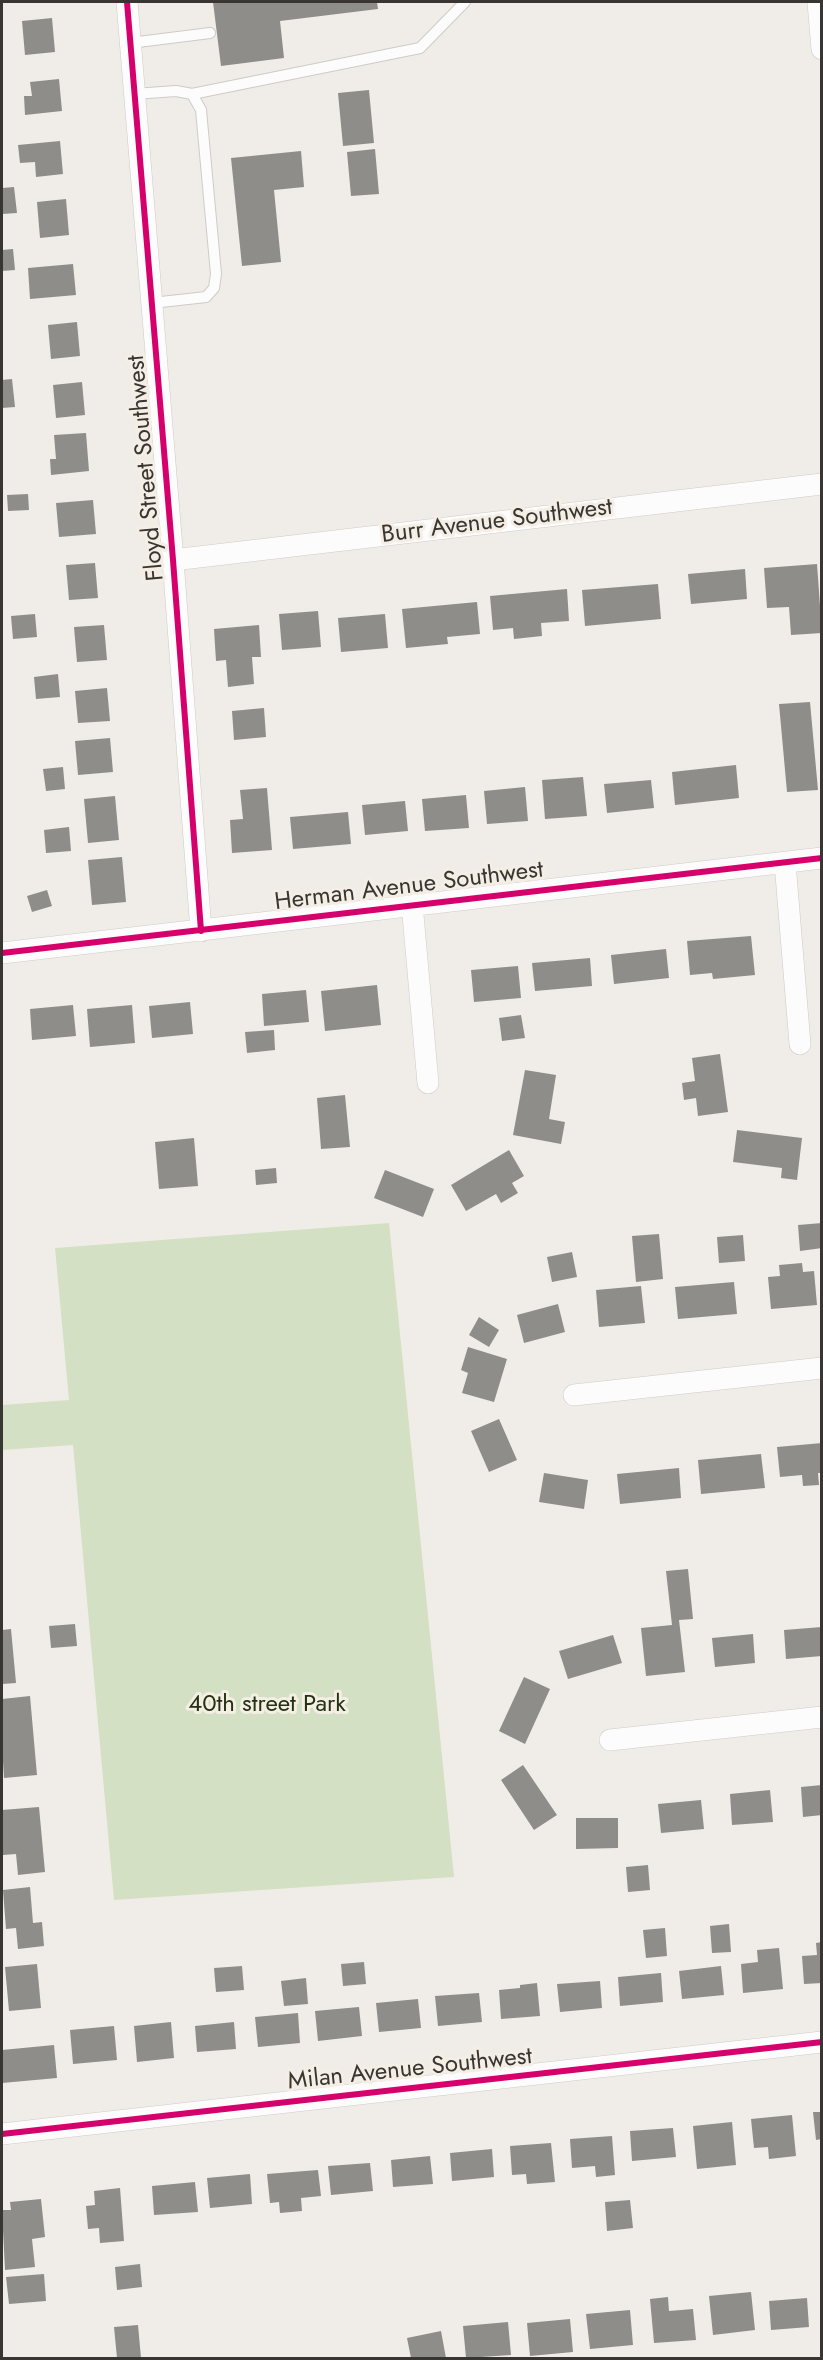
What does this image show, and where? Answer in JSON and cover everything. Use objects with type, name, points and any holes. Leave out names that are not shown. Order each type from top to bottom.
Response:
[{"type":"street","name":"Floyd Street Southwest","points":[[127,2],[201,931]]},
{"type":"street","points":[[818,2],[822,49]]},
{"type":"street","name":"Burr Avenue Southwest","points":[[173,560],[822,484]]},
{"type":"street","name":"Herman Avenue Southwest","points":[[2,953],[822,858]]},
{"type":"street","points":[[785,863],[800,1044]]},
{"type":"street","points":[[412,904],[428,1083]]},
{"type":"street","points":[[574,1395],[822,1368]]},
{"type":"street","points":[[610,1740],[822,1717]]},
{"type":"street","name":"Milan Avenue Southwest","points":[[2,2134],[822,2043]]},
{"type":"lane","points":[[134,94],[176,91],[192,94],[420,48],[465,2]]},
{"type":"lane","points":[[130,42],[210,33]]},
{"type":"lane","points":[[152,303],[206,297],[214,288],[216,274],[201,110],[192,94]]},
{"type":"green space","name":"40th street Park","points":[[389,1223],[454,1877],[114,1900],[73,1445],[2,1450],[2,1405],[69,1400],[55,1248]]},
{"type":"building","points":[[213,2],[377,2],[378,9],[280,21],[284,58],[221,66]]},
{"type":"building","points":[[52,18],[55,52],[25,55],[22,21]]},
{"type":"building","points":[[59,79],[62,111],[25,115],[24,96],[32,96],[30,82]]},
{"type":"building","points":[[369,90],[374,143],[343,146],[338,93]]},
{"type":"building","points":[[60,141],[63,174],[36,177],[35,162],[20,163],[18,145]]},
{"type":"building","points":[[375,149],[379,194],[351,196],[347,152]]},
{"type":"building","points":[[301,151],[304,187],[274,190],[281,262],[242,266],[231,158]]},
{"type":"building","points":[[14,187],[17,213],[2,214],[2,188]]},
{"type":"building","points":[[66,199],[69,235],[40,238],[37,202]]},
{"type":"building","points":[[13,249],[15,270],[2,271],[2,250]]},
{"type":"building","points":[[73,264],[76,295],[30,299],[28,268]]},
{"type":"building","points":[[77,322],[80,356],[51,359],[48,325]]},
{"type":"building","points":[[12,379],[15,407],[2,408],[2,380]]},
{"type":"building","points":[[82,382],[85,415],[56,418],[53,385]]},
{"type":"building","points":[[86,433],[89,471],[51,475],[50,459],[56,459],[54,435]]},
{"type":"building","points":[[28,494],[29,510],[8,511],[7,495]]},
{"type":"building","points":[[93,500],[96,534],[59,537],[56,503]]},
{"type":"building","points":[[95,563],[98,598],[69,600],[66,565]]},
{"type":"building","points":[[817,564],[822,633],[791,635],[789,607],[767,608],[764,568]]},
{"type":"building","points":[[745,569],[747,599],[691,604],[688,574]]},
{"type":"building","points":[[658,584],[661,619],[585,626],[582,590]]},
{"type":"building","points":[[567,589],[569,621],[541,623],[542,636],[514,639],[513,628],[493,630],[490,596]]},
{"type":"building","points":[[477,602],[480,634],[447,637],[448,644],[406,648],[402,609]]},
{"type":"building","points":[[318,611],[321,647],[282,650],[279,614]]},
{"type":"building","points":[[35,614],[37,637],[13,639],[11,616]]},
{"type":"building","points":[[385,614],[388,648],[341,652],[338,618]]},
{"type":"building","points":[[104,625],[107,660],[77,662],[74,627]]},
{"type":"building","points":[[259,625],[261,657],[252,657],[254,684],[228,687],[226,660],[216,661],[214,629]]},
{"type":"building","points":[[58,674],[60,697],[36,699],[34,677]]},
{"type":"building","points":[[107,688],[110,721],[78,723],[75,691]]},
{"type":"building","points":[[810,702],[818,790],[787,792],[779,704]]},
{"type":"building","points":[[264,708],[266,737],[234,740],[232,711]]},
{"type":"building","points":[[110,738],[113,772],[78,775],[75,741]]},
{"type":"building","points":[[736,765],[739,798],[675,805],[672,772]]},
{"type":"building","points":[[63,767],[65,789],[46,791],[43,769]]},
{"type":"building","points":[[583,777],[587,816],[545,819],[542,780]]},
{"type":"building","points":[[651,780],[654,808],[607,813],[604,784]]},
{"type":"building","points":[[525,787],[528,821],[487,824],[484,791]]},
{"type":"building","points":[[267,788],[272,850],[232,853],[230,820],[243,819],[240,790]]},
{"type":"building","points":[[466,795],[469,828],[425,831],[422,799]]},
{"type":"building","points":[[115,796],[119,840],[88,843],[84,799]]},
{"type":"building","points":[[405,801],[408,831],[365,835],[362,805]]},
{"type":"building","points":[[348,812],[351,844],[293,849],[290,817]]},
{"type":"building","points":[[69,827],[71,851],[46,853],[44,830]]},
{"type":"building","points":[[122,857],[126,902],[92,905],[88,860]]},
{"type":"building","points":[[47,890],[52,906],[32,912],[27,896]]},
{"type":"building","points":[[751,936],[755,975],[713,979],[712,973],[690,975],[687,941]]},
{"type":"building","points":[[666,949],[669,978],[614,984],[611,955]]},
{"type":"building","points":[[590,958],[592,986],[535,991],[532,963]]},
{"type":"building","points":[[518,966],[521,998],[474,1002],[471,970]]},
{"type":"building","points":[[377,985],[381,1025],[325,1031],[321,991]]},
{"type":"building","points":[[306,990],[309,1022],[264,1026],[262,994]]},
{"type":"building","points":[[190,1002],[193,1034],[152,1038],[149,1006]]},
{"type":"building","points":[[73,1005],[76,1036],[32,1040],[30,1009]]},
{"type":"building","points":[[132,1005],[135,1043],[90,1047],[87,1009]]},
{"type":"building","points":[[521,1015],[525,1038],[502,1041],[499,1018]]},
{"type":"building","points":[[274,1030],[275,1050],[247,1053],[245,1032]]},
{"type":"building","points":[[720,1054],[728,1112],[698,1116],[696,1098],[684,1100],[682,1083],[695,1081],[692,1058]]},
{"type":"building","points":[[525,1070],[556,1075],[549,1119],[565,1122],[561,1144],[513,1135]]},
{"type":"building","points":[[345,1095],[350,1147],[321,1149],[317,1098]]},
{"type":"building","points":[[737,1130],[802,1138],[797,1180],[781,1178],[782,1168],[733,1162]]},
{"type":"building","points":[[194,1138],[198,1186],[159,1189],[155,1142]]},
{"type":"building","points":[[509,1150],[524,1176],[512,1183],[518,1193],[501,1203],[496,1194],[466,1211],[451,1185]]},
{"type":"building","points":[[276,1168],[277,1183],[256,1185],[255,1170]]},
{"type":"building","points":[[385,1170],[434,1189],[423,1217],[374,1198]]},
{"type":"building","points":[[822,1223],[822,1248],[800,1251],[798,1225]]},
{"type":"building","points":[[659,1234],[663,1279],[636,1282],[632,1236]]},
{"type":"building","points":[[743,1235],[745,1261],[719,1263],[717,1237]]},
{"type":"building","points":[[572,1252],[577,1277],[552,1282],[547,1257]]},
{"type":"building","points":[[802,1263],[803,1272],[814,1271],[817,1305],[771,1309],[768,1277],[780,1276],[779,1265]]},
{"type":"building","points":[[734,1282],[737,1314],[678,1319],[675,1287]]},
{"type":"building","points":[[641,1286],[645,1323],[599,1327],[596,1290]]},
{"type":"building","points":[[558,1304],[565,1332],[524,1343],[517,1315]]},
{"type":"building","points":[[479,1317],[499,1330],[489,1347],[469,1335]]},
{"type":"building","points":[[468,1347],[507,1359],[494,1402],[462,1393],[468,1373],[461,1370]]},
{"type":"building","points":[[499,1419],[517,1460],[489,1472],[471,1431]]},
{"type":"building","points":[[822,1443],[822,1473],[818,1473],[819,1485],[803,1486],[802,1475],[780,1477],[777,1447]]},
{"type":"building","points":[[761,1454],[765,1488],[701,1494],[698,1460]]},
{"type":"building","points":[[679,1468],[681,1498],[620,1504],[617,1474]]},
{"type":"building","points":[[544,1473],[588,1480],[584,1509],[539,1502]]},
{"type":"building","points":[[688,1569],[693,1619],[679,1620],[685,1672],[646,1676],[641,1628],[672,1625],[666,1571]]},
{"type":"building","points":[[75,1624],[77,1646],[51,1648],[49,1626]]},
{"type":"building","points":[[822,1627],[822,1656],[786,1659],[784,1630]]},
{"type":"building","points":[[11,1629],[16,1683],[2,1684],[2,1630]]},
{"type":"building","points":[[753,1634],[755,1663],[715,1667],[712,1638]]},
{"type":"building","points":[[613,1635],[622,1663],[568,1679],[559,1651]]},
{"type":"building","points":[[524,1677],[550,1689],[525,1744],[499,1731]]},
{"type":"building","points":[[30,1696],[37,1775],[4,1778],[2,1699]]},
{"type":"building","points":[[523,1765],[557,1815],[534,1830],[501,1780]]},
{"type":"building","points":[[822,1785],[822,1815],[803,1817],[801,1787]]},
{"type":"building","points":[[770,1790],[773,1822],[732,1825],[730,1794]]},
{"type":"building","points":[[701,1800],[704,1829],[661,1833],[658,1804]]},
{"type":"building","points":[[39,1807],[45,1872],[18,1875],[16,1854],[3,1855],[2,1810]]},
{"type":"building","points":[[576,1818],[618,1818],[618,1848],[576,1849]]},
{"type":"building","points":[[648,1865],[650,1890],[628,1892],[626,1867]]},
{"type":"building","points":[[30,1887],[33,1923],[42,1922],[44,1946],[18,1949],[16,1928],[6,1929],[3,1890]]},
{"type":"building","points":[[729,1924],[731,1952],[712,1953],[710,1926]]},
{"type":"building","points":[[665,1928],[667,1956],[646,1958],[643,1930]]},
{"type":"building","points":[[822,1942],[822,1983],[804,1984],[802,1956],[817,1955],[816,1943]]},
{"type":"building","points":[[779,1948],[783,1989],[743,1993],[741,1964],[758,1962],[757,1950]]},
{"type":"building","points":[[364,1962],[366,1984],[343,1986],[341,1964]]},
{"type":"building","points":[[37,1964],[41,2008],[9,2011],[5,1967]]},
{"type":"building","points":[[242,1966],[244,1990],[216,1992],[214,1968]]},
{"type":"building","points":[[721,1966],[724,1995],[682,1999],[679,1971]]},
{"type":"building","points":[[661,1973],[663,2002],[620,2006],[618,1977]]},
{"type":"building","points":[[306,1978],[308,2004],[284,2006],[281,1981]]},
{"type":"building","points":[[600,1981],[602,2008],[560,2012],[557,1984]]},
{"type":"building","points":[[537,1983],[540,2016],[501,2019],[499,1990],[520,1988],[520,1985]]},
{"type":"building","points":[[479,1993],[482,2022],[438,2026],[435,1996]]},
{"type":"building","points":[[418,1999],[421,2028],[379,2032],[376,2003]]},
{"type":"building","points":[[359,2007],[362,2036],[318,2041],[315,2011]]},
{"type":"building","points":[[298,2013],[300,2043],[258,2047],[255,2017]]},
{"type":"building","points":[[171,2022],[174,2058],[137,2062],[134,2026]]},
{"type":"building","points":[[234,2022],[236,2049],[197,2052],[195,2026]]},
{"type":"building","points":[[114,2026],[117,2060],[73,2064],[70,2030]]},
{"type":"building","points":[[54,2045],[57,2078],[2,2083],[2,2050]]},
{"type":"building","points":[[813,2112],[822,2112],[822,2139],[816,2140]]},
{"type":"building","points":[[792,2115],[796,2156],[769,2159],[768,2147],[754,2148],[751,2119]]},
{"type":"building","points":[[732,2122],[736,2165],[697,2169],[693,2126]]},
{"type":"building","points":[[673,2128],[676,2157],[632,2161],[630,2131]]},
{"type":"building","points":[[612,2136],[615,2175],[596,2177],[595,2166],[572,2168],[570,2139]]},
{"type":"building","points":[[551,2143],[555,2182],[527,2184],[526,2174],[512,2175],[510,2146]]},
{"type":"building","points":[[492,2149],[494,2177],[452,2181],[450,2153]]},
{"type":"building","points":[[430,2156],[433,2184],[393,2187],[391,2160]]},
{"type":"building","points":[[370,2163],[373,2191],[331,2195],[328,2166]]},
{"type":"building","points":[[318,2170],[321,2196],[301,2198],[302,2211],[280,2213],[279,2202],[270,2203],[267,2174]]},
{"type":"building","points":[[250,2174],[252,2204],[210,2208],[207,2178]]},
{"type":"building","points":[[195,2182],[198,2212],[154,2215],[152,2186]]},
{"type":"building","points":[[120,2188],[124,2241],[100,2243],[99,2228],[88,2229],[86,2206],[95,2205],[94,2191]]},
{"type":"building","points":[[41,2199],[45,2237],[32,2239],[35,2267],[5,2270],[2,2210],[11,2210],[10,2202]]},
{"type":"building","points":[[630,2200],[633,2228],[607,2231],[605,2202]]},
{"type":"building","points":[[140,2264],[142,2287],[117,2290],[115,2267]]},
{"type":"building","points":[[44,2274],[46,2301],[9,2304],[6,2277]]},
{"type":"building","points":[[751,2292],[755,2330],[713,2335],[709,2296]]},
{"type":"building","points":[[668,2297],[669,2311],[693,2309],[696,2340],[654,2343],[650,2299]]},
{"type":"building","points":[[807,2298],[809,2327],[771,2330],[769,2301]]},
{"type":"building","points":[[630,2310],[633,2345],[590,2349],[586,2314]]},
{"type":"building","points":[[570,2319],[573,2352],[530,2356],[527,2323]]},
{"type":"building","points":[[508,2322],[511,2355],[466,2358],[463,2326]]},
{"type":"building","points":[[138,2325],[141,2358],[117,2358],[114,2327]]},
{"type":"building","points":[[441,2331],[446,2358],[411,2358],[407,2338]]},
{"type":"cycle path","points":[[127,2],[201,931]]},
{"type":"cycle path","points":[[2,953],[822,858]]},
{"type":"cycle path","points":[[2,2134],[822,2042]]}]
